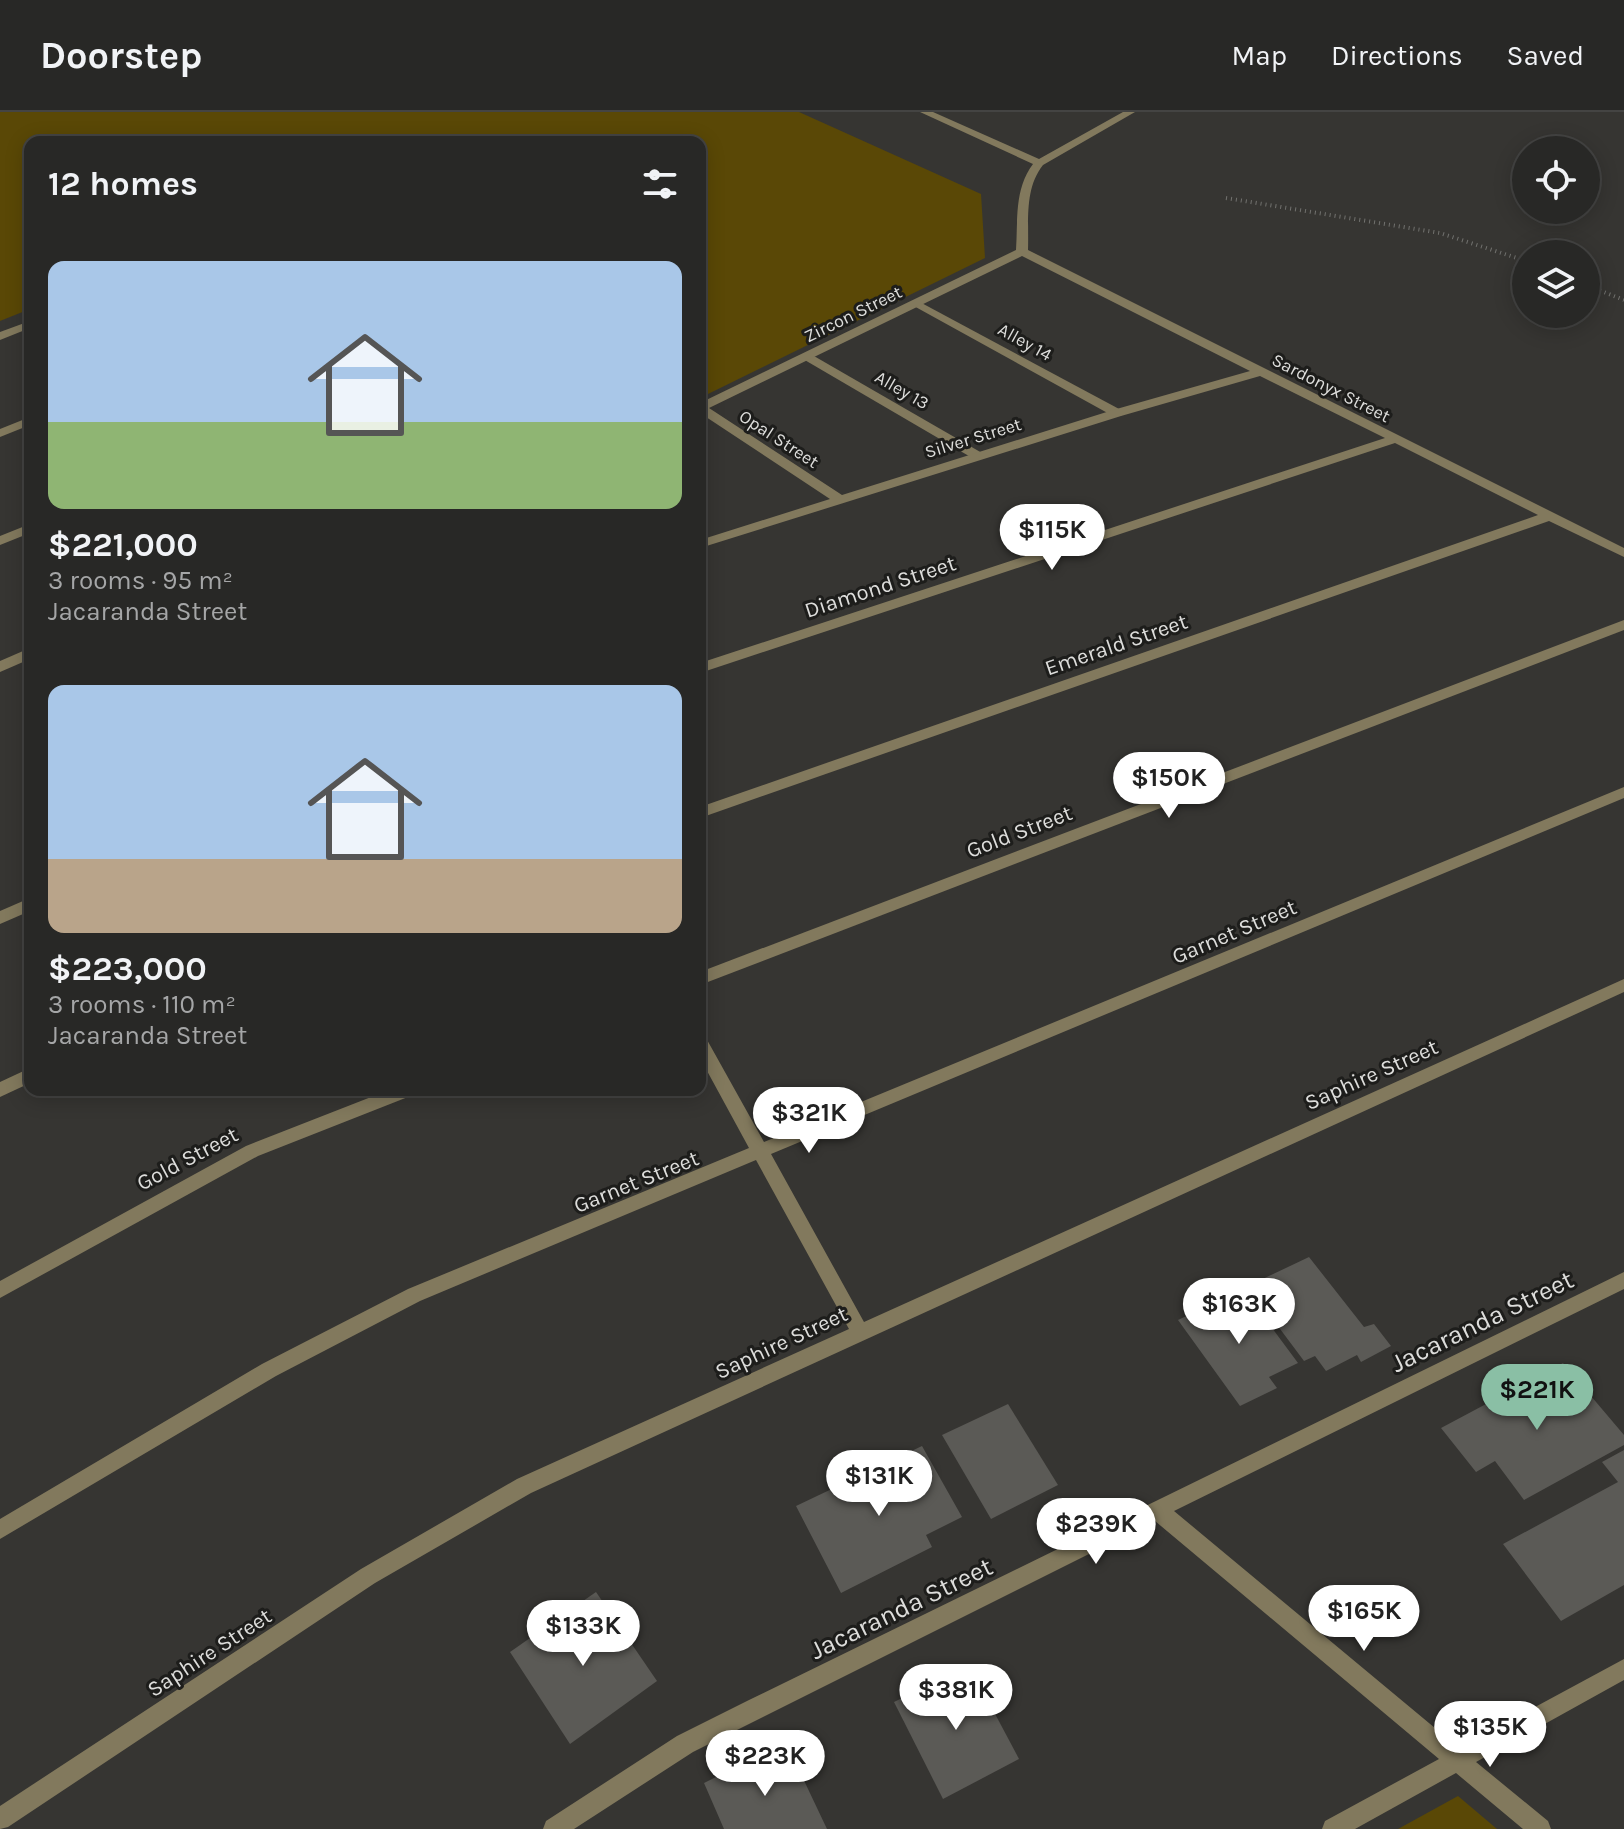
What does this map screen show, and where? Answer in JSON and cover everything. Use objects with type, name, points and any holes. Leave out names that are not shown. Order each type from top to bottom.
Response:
[{"type":"street","points":[[925,112],[1039,163]]},
{"type":"street","points":[[1022,252],[1026,183],[1039,163],[1130,112]]},
{"type":"street","name":"Zircon Street","points":[[706,405],[1022,252]]},
{"type":"street","name":"Sardonyx Street","points":[[1022,252],[1392,440],[1624,553]]},
{"type":"street","name":"Alley 14","points":[[916,303],[1117,413]]},
{"type":"street","points":[[0,336],[24,326]]},
{"type":"street","name":"Alley 13","points":[[807,356],[978,456]]},
{"type":"street","name":"Silver Street","points":[[706,542],[1117,413],[1259,372]]},
{"type":"street","name":"Opal Street","points":[[706,412],[839,499]]},
{"type":"street","points":[[0,433],[24,423]]},
{"type":"street","name":"Diamond Street","points":[[706,666],[1392,440]]},
{"type":"street","name":"Emerald Street","points":[[706,811],[1546,517]]},
{"type":"street","points":[[0,541],[24,531]]},
{"type":"street","name":"Gold Street","points":[[706,977],[1624,625]]},
{"type":"street","points":[[0,667],[24,656]]},
{"type":"street","name":"Garnet Street","points":[[0,1530],[269,1370],[414,1295],[1624,792]]},
{"type":"street","points":[[0,918],[24,907]]},
{"type":"street","name":"Saphire Street","points":[[0,1819],[368,1576],[524,1486],[1624,985]]},
{"type":"street","points":[[706,1054],[860,1332]]},
{"type":"street","points":[[0,1090],[24,1078]]},
{"type":"street","name":"Gold Street","points":[[0,1290],[252,1151],[392,1096]]},
{"type":"street","name":"Jacaranda Street","points":[[554,1829],[685,1744],[1624,1280]]},
{"type":"street","points":[[1159,1511],[1540,1829]]},
{"type":"street","points":[[1333,1829],[1624,1669]]},
{"type":"path","points":[[1226,198],[1440,233],[1512,256]]},
{"type":"path","points":[[1600,291],[1624,300]]},
{"type":"shaded area","points":[[0,112],[799,112],[981,194],[985,258],[708,394],[706,136],[24,136],[24,311],[0,321]]},
{"type":"shaded area","points":[[1458,1796],[1497,1829],[1398,1829]]},
{"type":"building","points":[[1309,1257],[1364,1327],[1374,1324],[1391,1346],[1361,1362],[1357,1355],[1326,1371],[1315,1356],[1304,1361],[1248,1286]]},
{"type":"building","points":[[1243,1289],[1298,1363],[1269,1377],[1277,1388],[1240,1406],[1178,1320]]},
{"type":"building","points":[[1563,1363],[1624,1435],[1624,1445],[1524,1500],[1495,1461],[1476,1472],[1441,1428]]},
{"type":"building","points":[[1008,1404],[1058,1485],[991,1519],[942,1435]]},
{"type":"building","points":[[922,1446],[962,1517],[926,1535],[932,1547],[841,1593],[796,1506]]},
{"type":"building","points":[[1624,1450],[1624,1585],[1561,1621],[1503,1544],[1618,1482],[1602,1462]]},
{"type":"building","points":[[596,1592],[657,1681],[570,1744],[510,1652]]},
{"type":"building","points":[[969,1665],[1019,1759],[943,1799],[894,1702]]},
{"type":"building","points":[[790,1751],[827,1829],[724,1829],[704,1783],[748,1761],[752,1771]]}]
